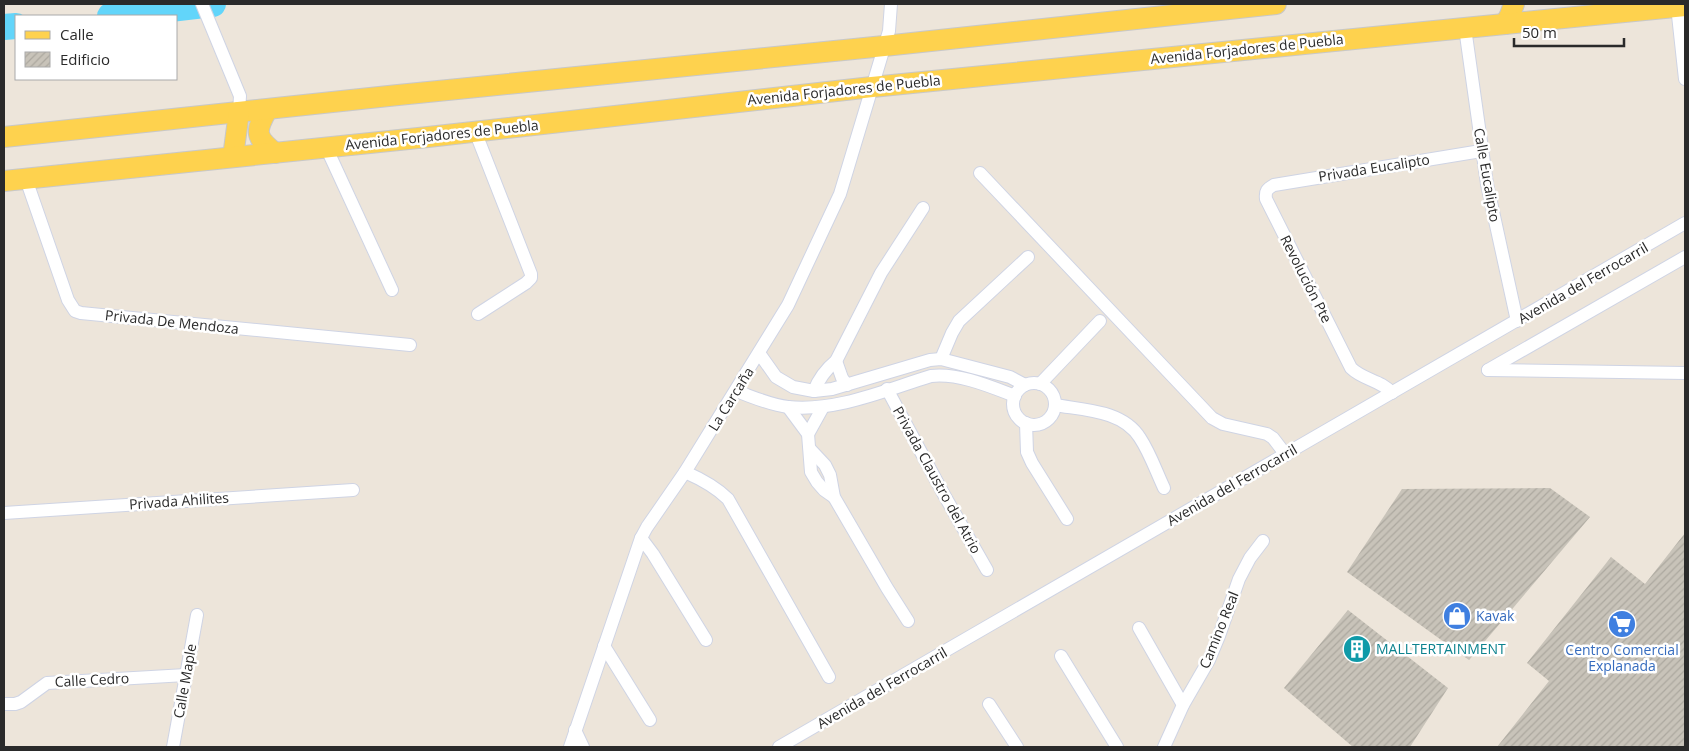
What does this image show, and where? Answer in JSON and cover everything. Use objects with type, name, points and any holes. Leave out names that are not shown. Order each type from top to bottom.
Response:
[{"type":"main road","points":[[4,137],[884,46],[1138,12],[1276,4]]},
{"type":"main road","points":[[1505,24],[1514,4]]},
{"type":"main road","name":"Avenida Forjadores de Puebla","points":[[4,181],[475,132],[872,87],[1505,24],[1565,10],[1681,6]]},
{"type":"main road","points":[[267,110],[259,124],[258,131],[260,138],[275,153]]},
{"type":"main road","points":[[233,157],[240,112]]},
{"type":"street","points":[[202,4],[210,18],[240,96],[240,112]]},
{"type":"street","name":"La Carcaña","points":[[570,747],[641,538],[686,472],[788,305],[840,194],[889,31],[892,4]]},
{"type":"street","points":[[1681,6],[1685,79]]},
{"type":"street","name":"Calle Eucalipto","points":[[1465,28],[1481,151],[1517,321]]},
{"type":"street","points":[[475,132],[531,274],[531,278],[526,283],[478,314]]},
{"type":"street","points":[[326,147],[392,290]]},
{"type":"street","name":"Privada Eucalipto","points":[[1267,188],[1274,185],[1481,151]]},
{"type":"street","points":[[980,174],[1212,418],[1223,424],[1267,434],[1273,438],[1286,454]]},
{"type":"street","name":"Privada De Mendoza","points":[[26,179],[68,300],[75,311],[410,345]]},
{"type":"street","name":"Revolución Pte","points":[[1267,188],[1265,193],[1266,199],[1351,368],[1357,374],[1386,386],[1392,393]]},
{"type":"street","points":[[814,391],[822,374],[836,361],[881,274],[923,208]]},
{"type":"street","name":"Avenida del Ferrocarril","points":[[780,747],[1685,223]]},
{"type":"street","points":[[941,359],[959,321],[1028,257]]},
{"type":"street","name":"Avenida del Ferrocarril","points":[[1685,257],[1488,370],[1685,374]]},
{"type":"street","points":[[1040,384],[1100,321]]},
{"type":"street","points":[[759,353],[776,377],[793,387],[814,391],[832,389],[930,360],[941,359],[1010,377],[1025,385]]},
{"type":"street","points":[[836,361],[842,378],[847,385]]},
{"type":"street","points":[[736,391],[788,407],[823,407],[840,404],[931,376],[943,375],[994,388],[1015,396]]},
{"type":"street","points":[[1030,383],[1040,384],[1051,392],[1055,405],[1050,417],[1045,422],[1026,423],[1020,419],[1014,409],[1015,396],[1025,385],[1030,383]]},
{"type":"street","name":"Privada Claustro del Atrio","points":[[887,389],[987,570]]},
{"type":"street","points":[[1055,405],[1106,414],[1120,419],[1131,427],[1140,436],[1164,488]]},
{"type":"street","points":[[788,407],[808,434],[810,449],[825,465],[830,475],[834,497],[908,621]]},
{"type":"street","points":[[808,434],[823,407]]},
{"type":"street","points":[[1026,423],[1026,442],[1030,457],[1067,519]]},
{"type":"street","points":[[686,472],[702,480],[728,499],[829,677]]},
{"type":"street","name":"Privada Ahilites","points":[[4,513],[353,490]]},
{"type":"street","points":[[641,538],[653,554],[706,640]]},
{"type":"street","name":"Camino Real","points":[[1164,747],[1183,705],[1209,660],[1239,579],[1250,558],[1263,541]]},
{"type":"street","name":"Calle Maple","points":[[173,747],[197,615]]},
{"type":"street","points":[[1139,628],[1183,705]]},
{"type":"street","points":[[604,646],[650,720]]},
{"type":"street","points":[[1061,656],[1117,747]]},
{"type":"street","name":"Calle Cedro","points":[[4,704],[21,702],[46,683],[186,675]]},
{"type":"street","points":[[989,704],[1017,747]]},
{"type":"street","points":[[575,730],[584,747]]},
{"type":"building","name":"Kavak","points":[[1550,488],[1590,517],[1469,660],[1347,572],[1402,489]]},
{"type":"building","name":"Centro Comercial Explanada","points":[[1685,533],[1685,747],[1497,747],[1549,681],[1527,663],[1611,557],[1645,584]]},
{"type":"building","name":"MALLTERTAINMENT","points":[[1348,610],[1448,688],[1410,747],[1353,747],[1284,688]]},
{"type":"waterway","points":[[119,15],[213,4]]},
{"type":"waterway","points":[[4,27],[15,26]]},
{"type":"place","name":"Kavak","points":[[1457,616]]},
{"type":"place","name":"Centro Comercial Explanada","points":[[1622,624]]},
{"type":"place","name":"MALLTERTAINMENT","points":[[1357,649]]}]
